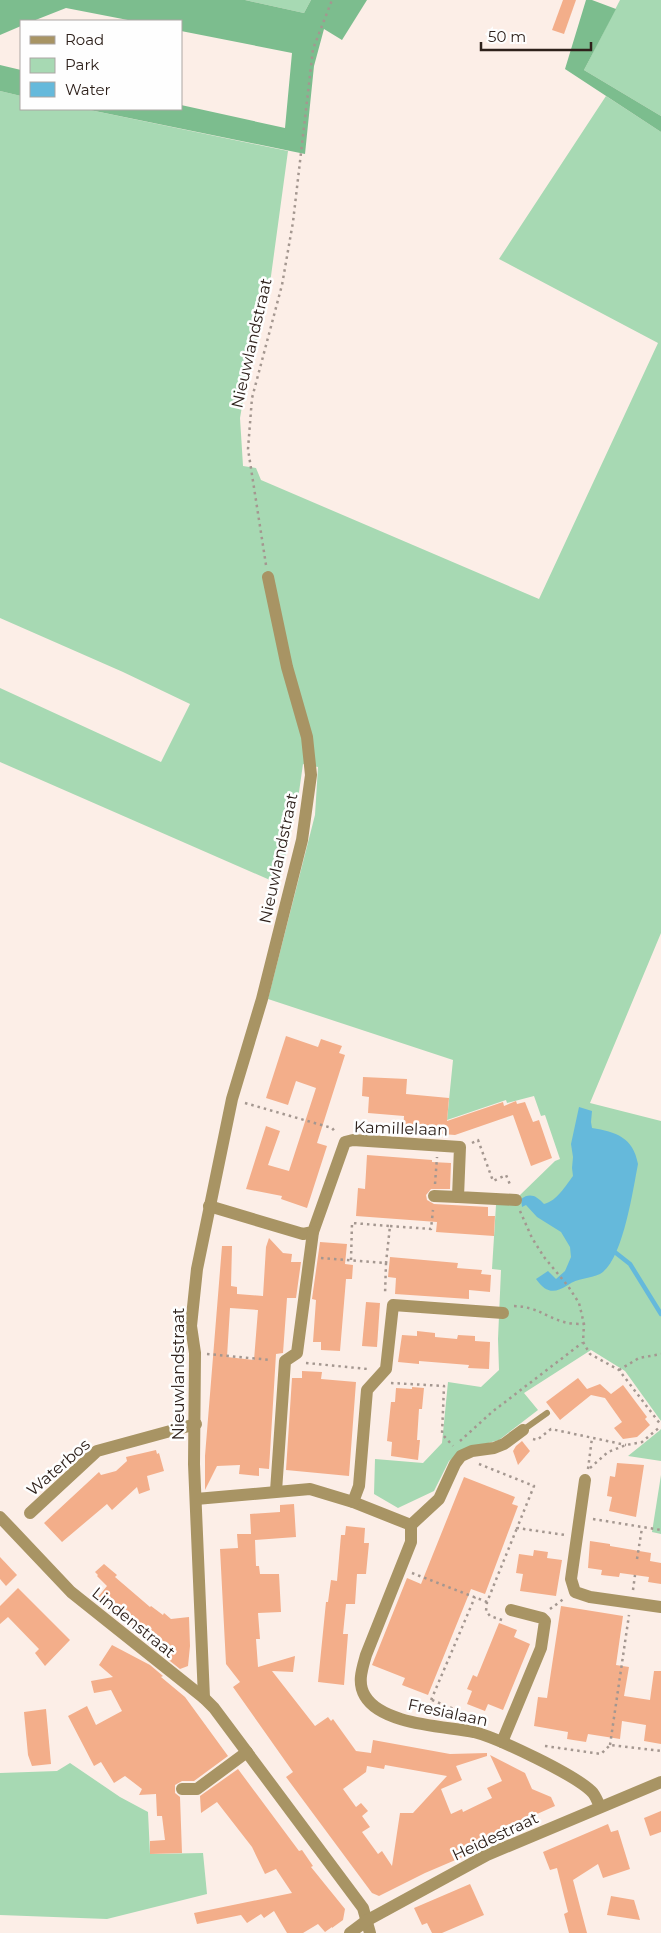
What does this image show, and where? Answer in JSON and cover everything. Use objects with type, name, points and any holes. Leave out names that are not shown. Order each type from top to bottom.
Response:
[{"type":"street","name":"Nieuwlandstraat","points":[[204,1698],[194,1464],[196,1424],[195,1353],[191,1326],[197,1269],[232,1098],[262,999],[302,840],[311,775],[307,737],[287,667],[268,577]]},
{"type":"street","name":"Kamillelaan","points":[[285,1361],[297,1353],[313,1232],[345,1142],[353,1140],[460,1147],[458,1197]]},
{"type":"street","points":[[434,1196],[516,1200]]},
{"type":"street","points":[[209,1206],[303,1234],[313,1232]]},
{"type":"street","points":[[353,1502],[359,1486],[367,1390],[386,1369],[393,1305],[503,1313]]},
{"type":"street","points":[[276,1491],[285,1361]]},
{"type":"street","name":"Waterbos","points":[[30,1513],[97,1451],[196,1424]]},
{"type":"street","points":[[196,1499],[310,1489],[353,1502],[411,1525],[439,1499],[455,1464],[457,1452],[494,1448],[520,1432]]},
{"type":"street","points":[[587,1475],[571,1578],[575,1592],[590,1597],[661,1607]]},
{"type":"street","name":"Lindenstraat","points":[[0,1517],[71,1592],[214,1708],[363,1908],[368,1927]]},
{"type":"street","name":"Fresialaan","points":[[411,1525],[411,1542],[360,1673],[360,1684],[365,1696],[376,1708],[399,1719],[476,1733],[502,1742],[569,1776],[593,1793],[600,1807]]},
{"type":"street","points":[[502,1742],[541,1648],[545,1621],[542,1618],[511,1610]]},
{"type":"street","points":[[182,1789],[197,1789],[247,1752]]},
{"type":"street","name":"Heidestraat","points":[[350,1933],[368,1927],[487,1856],[661,1782]]},
{"type":"lane","points":[[520,1432],[547,1413]]},
{"type":"path","name":"Nieuwlandstraat","points":[[268,577],[248,449],[252,398],[282,285],[292,222],[313,49],[332,0]]},
{"type":"path","points":[[232,1098],[332,1128],[345,1142]]},
{"type":"path","points":[[351,1260],[352,1223],[390,1226],[385,1299],[393,1305]]},
{"type":"path","points":[[310,1257],[386,1263]]},
{"type":"path","points":[[559,1274],[578,1303],[584,1324],[583,1342],[590,1354],[619,1370],[661,1426],[642,1442],[626,1445],[608,1452],[587,1475]]},
{"type":"path","points":[[503,1313],[514,1306],[529,1307],[567,1323],[584,1324]]},
{"type":"path","points":[[457,1452],[492,1412],[583,1342]]},
{"type":"path","points":[[195,1353],[370,1370],[386,1383],[444,1386],[442,1434],[457,1452],[534,1486],[487,1602],[486,1611],[490,1616],[504,1621],[511,1610]]},
{"type":"path","points":[[619,1370],[639,1358],[661,1354]]},
{"type":"path","points":[[520,1432],[537,1440],[552,1429],[626,1445]]},
{"type":"path","points":[[587,1475],[592,1438]]},
{"type":"path","points":[[579,1517],[661,1530]]},
{"type":"path","points":[[517,1528],[577,1536]]},
{"type":"path","points":[[637,1559],[642,1528]]},
{"type":"path","points":[[401,1569],[487,1602]]},
{"type":"path","points":[[538,1743],[546,1746],[601,1754],[610,1744],[635,1575]]},
{"type":"path","points":[[542,1618],[554,1605],[575,1592]]},
{"type":"path","points":[[421,1723],[475,1597]]},
{"type":"path","points":[[432,1700],[474,1717]]},
{"type":"path","points":[[610,1744],[661,1751]]},
{"type":"green space","points":[[0,0],[245,0],[304,13],[311,0],[367,0],[342,40],[324,29],[314,66],[305,154],[90,110],[182,110],[182,105],[285,128],[292,53],[182,31],[182,20],[128,20],[66,8],[36,20],[20,20],[20,26],[0,35]]},
{"type":"green space","points":[[245,0],[311,0],[304,13]]},
{"type":"green space","points":[[586,0],[592,0],[616,9],[584,70],[661,116],[661,132],[565,69]]},
{"type":"green space","points":[[620,0],[661,0],[661,116],[584,70]]},
{"type":"green space","points":[[0,65],[20,70],[20,96],[0,91]]},
{"type":"green space","points":[[0,91],[20,96],[20,110],[90,110],[288,151],[268,298],[246,383],[240,418],[243,466],[256,468],[261,480],[539,599],[658,343],[499,259],[606,96],[661,132],[661,933],[590,1103],[661,1121],[661,1421],[625,1371],[591,1350],[524,1393],[538,1410],[499,1440],[463,1450],[449,1461],[434,1491],[398,1508],[374,1494],[375,1459],[423,1463],[442,1443],[448,1382],[481,1387],[499,1370],[498,1339],[501,1270],[492,1269],[496,1205],[519,1196],[555,1161],[560,1159],[545,1115],[541,1116],[534,1096],[507,1103],[506,1100],[447,1120],[453,1060],[268,999],[315,815],[318,767],[303,764],[297,806],[279,884],[0,762],[0,688],[161,762],[190,704],[123,672],[0,618]]},
{"type":"green space","points":[[661,1429],[661,1461],[628,1456],[659,1431]]},
{"type":"green space","points":[[661,1475],[661,1534],[652,1532]]},
{"type":"green space","points":[[70,1763],[120,1797],[148,1812],[150,1854],[203,1853],[207,1894],[107,1919],[0,1915],[0,1773],[57,1771]]},
{"type":"water","points":[[579,1107],[592,1111],[592,1128],[616,1134],[628,1142],[636,1155],[638,1164],[626,1224],[615,1255],[608,1267],[600,1274],[575,1281],[558,1290],[550,1291],[543,1287],[536,1279],[548,1271],[556,1279],[565,1271],[571,1257],[570,1247],[561,1232],[537,1217],[526,1205],[522,1207],[521,1199],[530,1195],[536,1197],[544,1204],[549,1202],[561,1192],[573,1176],[571,1144]]},
{"type":"building","points":[[563,0],[576,0],[564,34],[552,30]]},
{"type":"building","points":[[286,1036],[318,1047],[321,1039],[342,1046],[339,1053],[345,1055],[317,1143],[327,1146],[307,1208],[281,1199],[282,1196],[246,1189],[266,1126],[280,1131],[268,1165],[289,1171],[316,1088],[296,1081],[288,1105],[266,1098]]},
{"type":"building","points":[[363,1077],[407,1079],[406,1094],[449,1098],[447,1121],[503,1102],[504,1106],[516,1101],[517,1104],[525,1102],[533,1122],[539,1120],[552,1158],[531,1166],[513,1115],[455,1135],[403,1131],[404,1116],[368,1113],[369,1097],[362,1096]]},
{"type":"building","points":[[367,1155],[451,1163],[450,1189],[431,1189],[426,1195],[427,1200],[434,1204],[488,1207],[488,1216],[495,1216],[494,1236],[436,1232],[437,1222],[356,1216],[358,1188],[365,1189]]},
{"type":"building","points":[[269,1238],[283,1253],[292,1254],[291,1262],[301,1262],[296,1298],[287,1298],[283,1353],[276,1354],[269,1469],[259,1468],[259,1476],[239,1474],[240,1465],[217,1466],[205,1490],[205,1456],[222,1246],[232,1246],[231,1286],[237,1287],[237,1294],[263,1296],[266,1247]],"holes":[[[230,1308],[258,1310],[254,1360],[227,1357]]]},
{"type":"building","points":[[320,1242],[347,1244],[345,1264],[353,1265],[352,1279],[346,1279],[340,1351],[321,1350],[321,1342],[313,1342],[316,1300],[312,1299]]},
{"type":"building","points":[[390,1257],[458,1263],[457,1268],[482,1270],[481,1274],[491,1275],[490,1292],[469,1290],[469,1299],[395,1294],[396,1278],[388,1277]]},
{"type":"building","points":[[366,1302],[380,1303],[377,1347],[362,1346]]},
{"type":"building","points":[[417,1331],[435,1333],[435,1337],[457,1339],[458,1335],[475,1336],[475,1341],[490,1342],[489,1369],[468,1368],[469,1365],[419,1361],[419,1364],[398,1362],[402,1335],[417,1336]]},
{"type":"building","points":[[302,1371],[322,1372],[321,1379],[356,1382],[349,1476],[286,1470],[292,1378],[302,1378]]},
{"type":"building","points":[[578,1378],[587,1389],[600,1384],[611,1394],[623,1385],[647,1417],[645,1419],[650,1425],[637,1437],[623,1439],[614,1428],[622,1422],[605,1398],[591,1395],[560,1420],[546,1402]]},
{"type":"building","points":[[412,1387],[424,1388],[422,1409],[419,1409],[417,1440],[420,1440],[418,1460],[391,1456],[392,1442],[387,1441],[391,1402],[395,1402],[396,1388],[412,1389]]},
{"type":"building","points":[[522,1441],[530,1451],[518,1465],[513,1451]]},
{"type":"building","points":[[156,1450],[157,1454],[159,1453],[164,1471],[147,1476],[150,1490],[139,1494],[137,1487],[112,1510],[107,1504],[62,1542],[44,1523],[99,1472],[101,1475],[116,1471],[127,1461],[126,1457]]},
{"type":"building","points":[[617,1463],[644,1465],[636,1517],[609,1511],[612,1497],[607,1496],[610,1476],[615,1477]]},
{"type":"building","points":[[464,1477],[515,1497],[512,1504],[518,1506],[485,1594],[471,1589],[428,1695],[402,1685],[405,1678],[372,1665],[407,1578],[421,1584]]},
{"type":"building","points":[[294,1504],[296,1537],[255,1540],[256,1566],[259,1566],[260,1574],[279,1574],[281,1612],[258,1613],[260,1639],[256,1639],[258,1667],[295,1656],[293,1672],[272,1671],[315,1726],[328,1717],[331,1721],[333,1719],[356,1751],[371,1753],[373,1740],[450,1754],[487,1753],[487,1756],[456,1766],[462,1780],[441,1789],[451,1814],[462,1809],[463,1812],[492,1798],[487,1788],[502,1781],[490,1755],[525,1773],[532,1789],[551,1797],[555,1806],[497,1832],[500,1841],[425,1873],[379,1896],[372,1893],[286,1777],[293,1772],[233,1687],[240,1682],[226,1664],[220,1549],[238,1548],[237,1534],[251,1534],[250,1514],[280,1512],[280,1505]],"holes":[[[385,1765],[447,1776],[413,1813],[400,1813],[392,1866],[382,1851],[378,1854],[362,1832],[370,1827],[362,1816],[368,1811],[361,1803],[356,1807],[343,1789],[366,1772],[367,1766],[384,1769]]]},
{"type":"building","points":[[346,1526],[365,1528],[364,1543],[369,1543],[366,1574],[357,1574],[355,1604],[346,1604],[343,1634],[348,1634],[344,1685],[318,1682],[326,1602],[328,1602],[331,1580],[337,1581],[341,1535],[345,1535]]},
{"type":"building","points":[[590,1541],[651,1553],[650,1561],[661,1563],[661,1584],[648,1582],[649,1577],[620,1573],[619,1577],[601,1575],[602,1570],[588,1568]]},
{"type":"building","points":[[534,1550],[548,1552],[547,1558],[562,1560],[556,1596],[520,1591],[523,1574],[516,1573],[519,1554],[533,1556]]},
{"type":"building","points":[[0,1557],[17,1575],[6,1586],[0,1579]]},
{"type":"building","points":[[104,1564],[117,1575],[115,1577],[150,1607],[163,1615],[164,1613],[171,1619],[189,1617],[190,1646],[188,1666],[180,1669],[160,1653],[162,1651],[98,1597],[107,1586],[95,1572]]},
{"type":"building","points":[[18,1588],[70,1640],[45,1666],[35,1653],[39,1649],[8,1617],[0,1624],[0,1606]]},
{"type":"building","points":[[561,1606],[623,1616],[616,1665],[629,1667],[624,1696],[650,1700],[654,1671],[661,1671],[661,1744],[644,1741],[646,1725],[622,1721],[620,1739],[588,1734],[586,1742],[567,1739],[568,1732],[534,1726],[538,1697],[547,1698]]},
{"type":"building","points":[[499,1623],[517,1630],[514,1637],[530,1644],[503,1710],[488,1704],[485,1711],[467,1704],[472,1691],[467,1689],[473,1675],[477,1677]]},
{"type":"building","points":[[112,1645],[150,1665],[185,1697],[228,1756],[194,1781],[182,1781],[175,1785],[175,1793],[180,1797],[182,1853],[150,1854],[150,1841],[165,1840],[162,1816],[157,1816],[156,1794],[139,1795],[142,1789],[125,1776],[114,1783],[101,1762],[94,1766],[68,1716],[87,1706],[96,1725],[122,1711],[111,1690],[94,1693],[91,1681],[113,1677],[99,1665]]},
{"type":"building","points":[[46,1709],[51,1764],[32,1766],[28,1755],[24,1712]]},
{"type":"building","points":[[238,1769],[299,1851],[302,1850],[313,1866],[311,1867],[345,1909],[343,1920],[325,1932],[318,1924],[303,1933],[287,1933],[274,1911],[264,1918],[261,1914],[247,1923],[241,1915],[197,1924],[194,1913],[292,1893],[276,1869],[265,1874],[252,1847],[217,1802],[201,1813],[200,1796]]},
{"type":"building","points":[[661,1811],[661,1832],[650,1836],[644,1818]]},
{"type":"building","points":[[608,1824],[611,1832],[618,1830],[630,1869],[603,1878],[598,1864],[573,1880],[587,1933],[569,1933],[564,1914],[568,1912],[557,1868],[550,1870],[543,1852]]},
{"type":"building","points":[[470,1884],[484,1915],[442,1933],[432,1933],[427,1923],[422,1925],[414,1908]]},
{"type":"building","points":[[611,1896],[634,1900],[640,1920],[607,1915]]},
{"type":"waterway","points":[[616,1253],[630,1264],[661,1314]]}]
